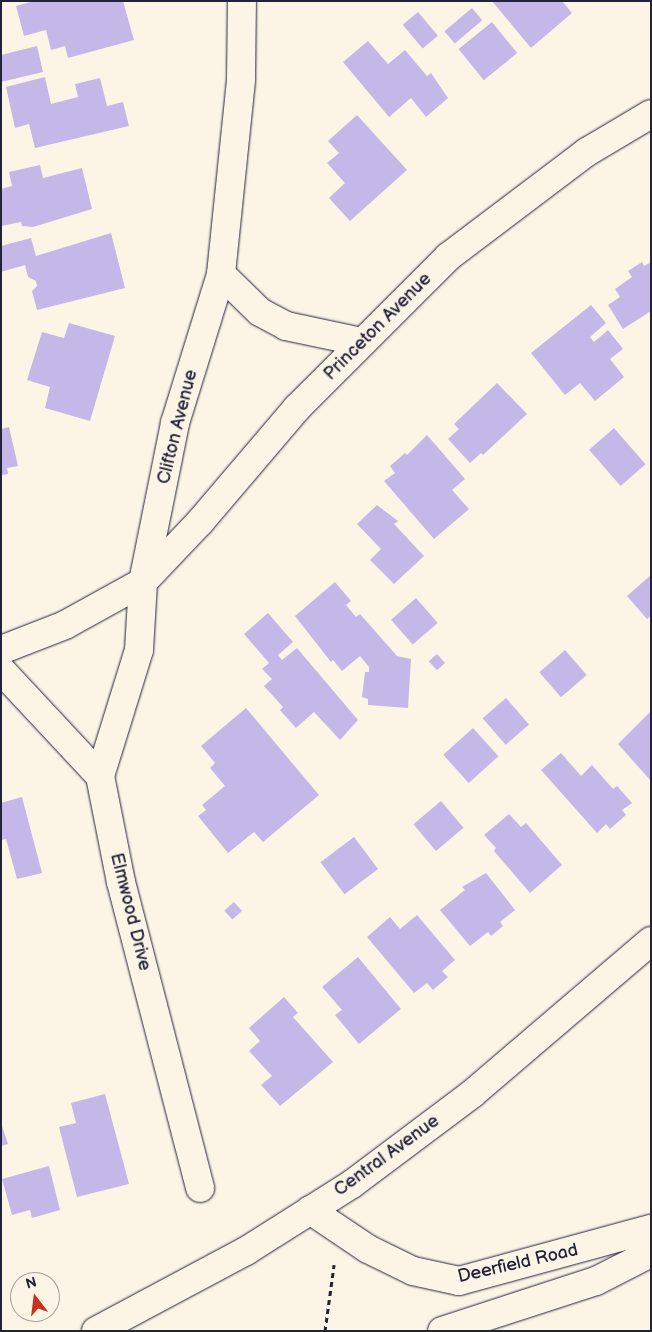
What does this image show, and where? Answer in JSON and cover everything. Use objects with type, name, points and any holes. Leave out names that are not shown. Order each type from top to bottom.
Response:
[{"type":"street","name":"Clifton Avenue","points":[[143,582],[176,423],[221,274],[241,79],[242,1]]},
{"type":"street","name":"Princeton Avenue","points":[[1,650],[65,625],[143,582],[200,522],[297,408],[448,257],[587,152],[651,114]]},
{"type":"street","points":[[221,274],[260,312],[286,326],[362,342]]},
{"type":"street","points":[[1,670],[100,776],[140,650],[143,582]]},
{"type":"street","name":"Elmwood Drive","points":[[100,776],[121,882],[200,1188]]},
{"type":"street","name":"Central Avenue","points":[[96,1331],[246,1252],[352,1184],[473,1093],[651,941]]},
{"type":"street","name":"Deerfield Road","points":[[310,1210],[368,1250],[413,1272],[459,1281],[651,1229]]},
{"type":"street","name":"Deerfield Road","points":[[442,1331],[596,1281],[651,1253]]},
{"type":"path","points":[[325,1331],[332,1269],[336,1259]]},
{"type":"building","points":[[34,1],[123,1],[134,40],[68,58],[65,46],[51,50],[46,30],[24,36],[16,6]]},
{"type":"building","points":[[492,1],[562,1],[572,13],[531,48]]},
{"type":"building","points":[[472,8],[482,20],[455,43],[444,31]]},
{"type":"building","points":[[418,12],[438,36],[423,49],[403,25]]},
{"type":"building","points":[[492,22],[517,53],[484,80],[459,49]]},
{"type":"building","points":[[368,41],[388,64],[405,50],[427,76],[431,73],[448,98],[426,117],[411,98],[389,117],[343,62]]},
{"type":"building","points":[[37,46],[43,72],[1,82],[1,55]]},
{"type":"building","points":[[45,77],[51,104],[78,97],[75,84],[100,78],[107,106],[123,102],[129,126],[35,148],[29,124],[15,128],[6,87]]},
{"type":"building","points":[[357,115],[407,170],[350,221],[329,198],[345,183],[327,163],[339,153],[328,141]]},
{"type":"building","points":[[40,165],[43,178],[82,168],[92,209],[33,227],[22,226],[21,222],[1,226],[1,189],[12,186],[9,172]]},
{"type":"building","points":[[111,233],[125,288],[37,310],[32,291],[37,286],[36,281],[28,277],[25,265],[1,272],[1,246],[31,238],[36,256]]},
{"type":"building","points":[[642,262],[644,266],[651,262],[651,311],[623,329],[608,305],[620,297],[615,289],[632,277],[628,271]]},
{"type":"building","points":[[591,305],[606,323],[590,337],[594,342],[608,330],[623,349],[610,359],[624,377],[595,401],[580,383],[565,395],[531,353]]},
{"type":"building","points":[[69,323],[115,336],[90,421],[45,408],[50,387],[27,380],[42,332],[64,338]]},
{"type":"building","points":[[497,383],[527,414],[483,455],[481,453],[470,463],[448,439],[459,429],[454,424]]},
{"type":"building","points":[[9,427],[18,466],[7,468],[8,474],[1,475],[1,429]]},
{"type":"building","points":[[614,428],[645,464],[621,486],[589,450]]},
{"type":"building","points":[[427,435],[465,479],[452,490],[469,509],[434,539],[384,481],[395,473],[390,466],[405,453],[407,455]]},
{"type":"building","points":[[377,505],[398,521],[394,524],[424,556],[394,584],[370,560],[381,549],[357,524]]},
{"type":"building","points":[[651,575],[651,616],[647,619],[627,596]]},
{"type":"building","points":[[335,582],[351,601],[346,605],[356,617],[360,614],[397,656],[411,659],[408,708],[368,705],[368,699],[362,697],[365,672],[369,672],[369,667],[360,656],[342,671],[333,660],[331,662],[295,616]]},
{"type":"building","points":[[416,598],[438,623],[413,645],[391,620]]},
{"type":"building","points":[[268,613],[293,642],[278,655],[282,660],[297,648],[358,720],[340,740],[314,712],[296,728],[280,710],[283,707],[264,686],[272,679],[262,669],[269,663],[244,634]]},
{"type":"building","points":[[565,650],[587,675],[561,697],[539,672]]},
{"type":"building","points":[[437,654],[445,663],[437,670],[429,661]]},
{"type":"building","points":[[506,698],[529,724],[506,745],[483,718]]},
{"type":"building","points":[[246,708],[319,795],[263,842],[254,832],[228,853],[198,816],[206,810],[202,805],[225,786],[210,768],[215,763],[201,746]]},
{"type":"building","points":[[651,711],[651,781],[618,744]]},
{"type":"building","points":[[473,728],[498,756],[469,783],[443,755]]},
{"type":"building","points":[[561,753],[581,776],[592,765],[613,789],[617,786],[632,803],[622,810],[626,815],[610,829],[606,824],[597,833],[541,770]]},
{"type":"building","points":[[22,797],[42,873],[17,879],[6,839],[1,840],[1,803]]},
{"type":"building","points":[[441,801],[463,828],[436,851],[413,824]]},
{"type":"building","points":[[509,814],[521,827],[526,823],[562,865],[530,893],[494,851],[496,848],[484,835]]},
{"type":"building","points":[[354,837],[378,869],[345,894],[320,862]]},
{"type":"building","points":[[486,873],[515,910],[500,922],[503,926],[491,936],[488,932],[470,946],[440,910],[465,890],[462,887]]},
{"type":"building","points":[[234,902],[242,911],[232,920],[224,911]]},
{"type":"building","points":[[417,915],[455,960],[442,971],[448,977],[433,990],[427,983],[414,993],[367,937],[390,917],[400,929]]},
{"type":"building","points":[[358,957],[401,1009],[359,1044],[335,1015],[342,1010],[322,987]]},
{"type":"building","points":[[284,997],[298,1013],[293,1017],[333,1062],[280,1106],[261,1085],[272,1076],[249,1051],[260,1041],[249,1028]]},
{"type":"building","points":[[105,1094],[129,1184],[77,1197],[59,1127],[76,1123],[71,1103]]},
{"type":"building","points":[[1,1123],[8,1144],[1,1146]]},
{"type":"building","points":[[49,1166],[60,1210],[32,1218],[30,1210],[12,1215],[2,1179]]}]
